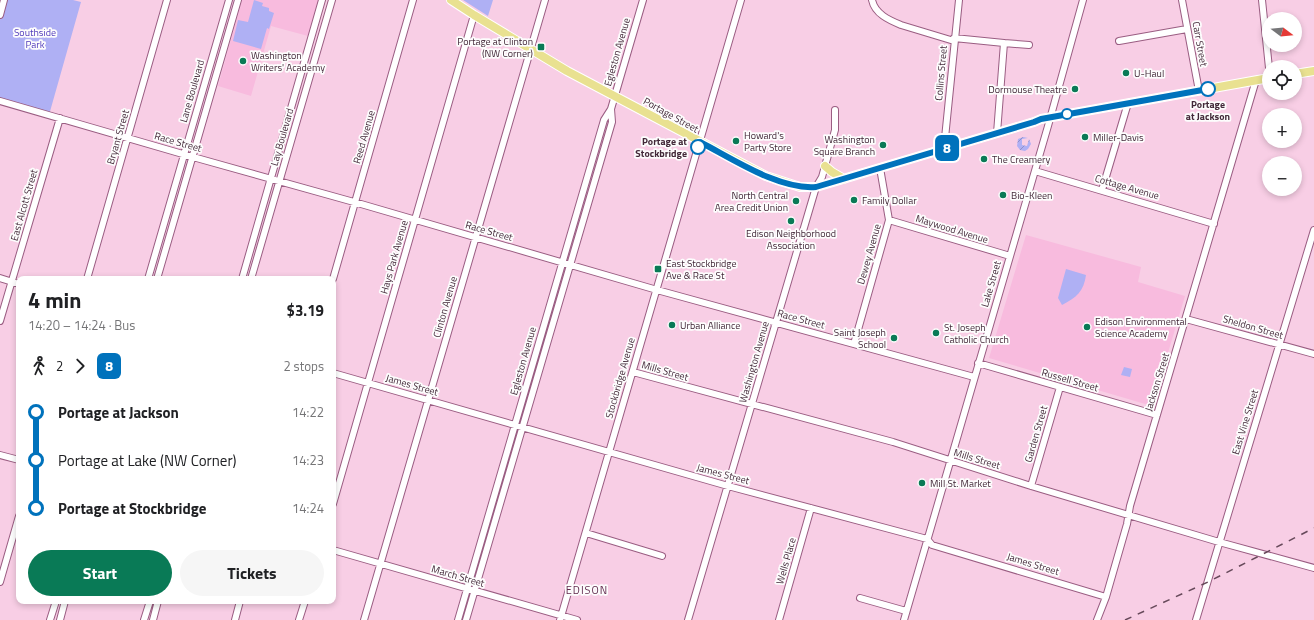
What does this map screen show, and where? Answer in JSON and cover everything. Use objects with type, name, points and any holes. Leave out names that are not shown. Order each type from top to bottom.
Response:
[{"type":"main road","name":"Portage Street","points":[[451,0],[474,16],[573,74],[770,178],[800,187],[816,187],[1050,117],[1262,79]]},
{"type":"main road","points":[[1302,73],[1314,71]]},
{"type":"main road","points":[[825,166],[844,179]]},
{"type":"street","points":[[0,15],[4,0]]},
{"type":"street","name":"Bryant Street","points":[[88,276],[167,0]]},
{"type":"street","name":"Lane Boulevard","points":[[149,276],[229,0]]},
{"type":"street","name":"Lane Boulevard","points":[[158,276],[238,0]]},
{"type":"street","name":"Lay Boulevard","points":[[243,276],[322,0]]},
{"type":"street","name":"Lay Boulevard","points":[[252,276],[332,0]]},
{"type":"street","name":"Reed Avenue","points":[[334,276],[413,0]]},
{"type":"street","name":"Clinton Avenue","points":[[364,620],[545,0]]},
{"type":"street","name":"Egleston Avenue","points":[[458,620],[586,180],[604,120],[611,109],[643,0]]},
{"type":"street","name":"Stockbridge Avenue","points":[[561,618],[741,0]]},
{"type":"street","name":"Collins Street","points":[[944,148],[959,0]]},
{"type":"street","name":"Lake Street","points":[[904,620],[1035,171],[1083,0]]},
{"type":"street","name":"Carr Street","points":[[1182,0],[1199,91]]},
{"type":"street","points":[[1262,0],[1268,60]]},
{"type":"street","points":[[871,1],[878,12],[892,22],[954,39],[1029,45]]},
{"type":"street","points":[[318,16],[326,18]]},
{"type":"street","name":"Hays Park Avenue","points":[[336,494],[474,16]]},
{"type":"street","points":[[1119,41],[1187,29]]},
{"type":"street","points":[[997,133],[1004,43]]},
{"type":"street","points":[[211,64],[219,66]]},
{"type":"street","name":"Jackson Street","points":[[1098,618],[1106,597],[1127,524],[1128,514],[1256,80]]},
{"type":"street","points":[[294,98],[302,101]]},
{"type":"street","name":"Race Street","points":[[0,101],[279,182],[356,202],[657,290],[974,377]]},
{"type":"street","points":[[1102,190],[1128,103]]},
{"type":"street","name":"Egleston Avenue","points":[[466,620],[612,122],[611,109]]},
{"type":"street","name":"Washington Avenue","points":[[688,620],[816,187],[822,177],[835,130],[835,110]]},
{"type":"street","name":"East Alcott Street","points":[[0,321],[60,118]]},
{"type":"street","name":"Dewey Avenue","points":[[854,344],[889,220],[880,168]]},
{"type":"street","name":"Cottage Avenue","points":[[1035,171],[1214,224]]},
{"type":"street","points":[[586,180],[594,183]]},
{"type":"street","name":"Maywood Avenue","points":[[889,220],[1010,256]]},
{"type":"street","name":"East Vine Street","points":[[1196,620],[1314,230]]},
{"type":"street","points":[[161,237],[169,239]]},
{"type":"street","points":[[248,261],[256,263]]},
{"type":"street","points":[[0,278],[16,283]]},
{"type":"street","name":"Sheldon Street","points":[[1186,319],[1314,354]]},
{"type":"street","points":[[538,345],[546,347]]},
{"type":"street","name":"Russell Street","points":[[978,363],[1157,415]]},
{"type":"street","name":"Mills Street","points":[[632,372],[893,442],[1031,486],[1219,542],[1314,568]]},
{"type":"street","name":"James Street","points":[[336,374],[609,453],[927,539],[932,545],[1106,597]]},
{"type":"street","name":"Garden Street","points":[[1031,486],[1060,387]]},
{"type":"street","points":[[0,455],[16,459]]},
{"type":"street","points":[[491,507],[499,509]]},
{"type":"street","name":"Wells Place","points":[[779,620],[811,508]]},
{"type":"street","points":[[0,582],[16,526]]},
{"type":"street","points":[[586,533],[662,556]]},
{"type":"street","name":"March Street","points":[[336,551],[475,591],[561,618],[577,620]]},
{"type":"street","points":[[860,598],[906,611]]},
{"type":"street","points":[[50,620],[55,604]]},
{"type":"street","points":[[60,620],[64,604]]},
{"type":"street","points":[[144,620],[149,604]]},
{"type":"street","points":[[153,620],[157,604]]},
{"type":"street","points":[[235,620],[239,604]]},
{"type":"street","points":[[299,620],[304,604]]},
{"type":"street","points":[[1090,620],[1098,618]]},
{"type":"shaded area","name":"Washington Writers' Academy","points":[[242,0],[319,0],[308,36],[271,26],[251,96],[218,86]]},
{"type":"shaded area","name":"Edison Environmental Science Academy","points":[[1026,235],[1141,267],[1138,282],[1185,296],[1152,406],[989,358]]},
{"type":"green space","name":"Southside Park","points":[[4,0],[73,0],[81,2],[49,115],[0,101],[0,15]]},
{"type":"green space","points":[[254,0],[263,3],[262,6],[269,8],[269,11],[274,13],[269,29],[267,28],[261,49],[233,41],[238,20],[248,22]]},
{"type":"green space","points":[[463,0],[493,0],[488,16]]},
{"type":"green space","points":[[1023,137],[1028,138],[1022,139],[1022,145],[1027,146],[1029,139],[1031,144],[1025,151],[1020,150],[1017,146],[1018,139]]},
{"type":"green space","points":[[1066,269],[1086,275],[1081,290],[1075,297],[1062,305],[1058,298]]},
{"type":"green space","points":[[1124,367],[1132,369],[1130,377],[1121,375]]},
{"type":"railway","points":[[1125,620],[1208,582],[1314,528]]},
{"type":"bus line","name":"8","points":[[698,147],[700,142],[770,178],[800,187],[816,187],[1041,119],[1151,98],[1208,89]]},
{"type":"place","name":"Portage at Clinton (NW Corner)","points":[[541,47]]},
{"type":"place","name":"Washington Writers' Academy","points":[[243,61]]},
{"type":"place","name":"U-Haul","points":[[1126,73]]},
{"type":"place","name":"Dormouse Theatre","points":[[1075,89]]},
{"type":"place","name":"Portage at Jackson","points":[[1208,89]]},
{"type":"place","name":"Miller-Davis","points":[[1085,137]]},
{"type":"place","name":"Howard's Party Store","points":[[736,141]]},
{"type":"place","name":"Washington Square Branch","points":[[883,145]]},
{"type":"place","name":"Portage at Stockbridge","points":[[698,147]]},
{"type":"place","name":"The Creamery","points":[[984,159]]},
{"type":"place","name":"Bio-Kleen","points":[[1003,195]]},
{"type":"place","name":"Family Dollar","points":[[854,200]]},
{"type":"place","name":"North Central Area Credit Union","points":[[796,201]]},
{"type":"place","name":"Edison Neighborhood Association","points":[[791,221]]},
{"type":"place","name":"East Stockbridge Ave & Race St","points":[[658,269]]},
{"type":"place","name":"Urban Alliance","points":[[672,325]]},
{"type":"place","name":"Edison Environmental Science Academy","points":[[1087,327]]},
{"type":"place","name":"St. Joseph Catholic Church","points":[[936,333]]},
{"type":"place","name":"Saint Joseph School","points":[[894,338]]},
{"type":"place","name":"Mill St. Market","points":[[922,483]]},
{"type":"district","name":"EDISON","points":[[587,590]]}]
